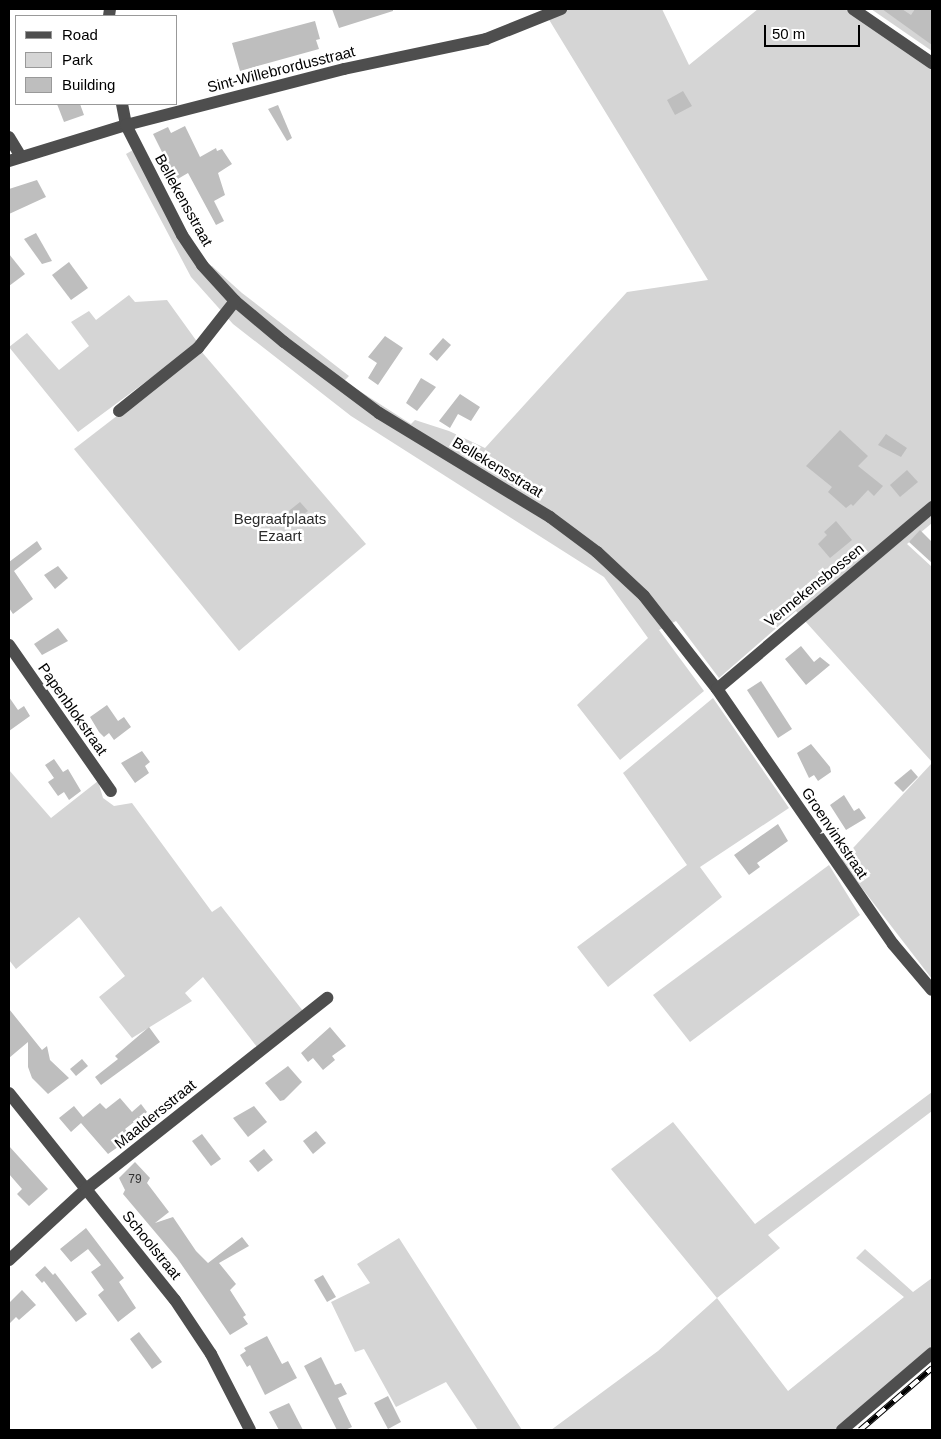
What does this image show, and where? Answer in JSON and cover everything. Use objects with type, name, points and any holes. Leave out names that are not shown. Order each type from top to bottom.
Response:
[{"type":"street","name":"Sint-Willebrordusstraat","points":[[15,159],[126,125],[344,69],[486,39],[561,9]]},
{"type":"street","points":[[853,9],[932,63]]},
{"type":"street","name":"Bellekensstraat","points":[[122,105],[126,125],[190,248],[235,301],[356,397],[550,517],[597,552],[664,619],[717,689]]},
{"type":"street","points":[[9,137],[15,159]]},
{"type":"street","points":[[118,411],[198,348],[235,301]]},
{"type":"street","name":"Vennekensbossen","points":[[717,689],[932,507]]},
{"type":"street","name":"Papenblokstraat","points":[[9,645],[111,791]]},
{"type":"street","name":"Groenvinkstraat","points":[[717,689],[893,944],[932,990]]},
{"type":"street","name":"Maaldersstraat","points":[[9,1260],[86,1189],[326,998]]},
{"type":"street","name":"Schoolstraat","points":[[9,1093],[188,1318],[211,1354],[250,1430]]},
{"type":"street","points":[[842,1430],[932,1353]]},
{"type":"green space","points":[[567,9],[662,9],[689,65],[758,9],[845,9],[932,67],[932,523],[907,544],[932,567],[932,762],[796,611],[719,678],[676,621],[659,630],[704,691],[620,760],[577,705],[648,638],[604,577],[351,416],[233,324],[191,277],[126,154],[133,150],[202,273],[212,266],[242,293],[349,376],[344,381],[411,424],[415,420],[449,431],[485,448],[627,292],[708,280],[548,18]]},
{"type":"green space","points":[[871,9],[932,9],[932,51]]},
{"type":"green space","points":[[129,295],[135,302],[167,300],[198,343],[78,432],[9,347],[27,333],[59,370],[89,346],[71,322],[89,311],[96,320]]},
{"type":"green space","name":"Begraafplaats Ezaart","points":[[201,351],[366,544],[239,651],[74,449]]},
{"type":"green space","points":[[713,698],[789,808],[700,867],[722,897],[608,987],[577,947],[687,865],[623,773]]},
{"type":"green space","points":[[932,763],[932,979],[841,861]]},
{"type":"green space","points":[[9,770],[51,818],[98,781],[103,798],[114,806],[132,803],[212,912],[221,906],[303,1011],[257,1047],[203,977],[185,993],[192,1001],[132,1038],[99,997],[125,976],[79,917],[16,969],[9,960]]},
{"type":"green space","points":[[829,865],[860,915],[690,1042],[653,995]]},
{"type":"green space","points":[[932,1092],[932,1111],[768,1235],[780,1248],[717,1298],[611,1169],[673,1122],[755,1224]]},
{"type":"green space","points":[[399,1238],[522,1430],[478,1430],[446,1382],[396,1407],[364,1349],[355,1352],[331,1302],[370,1283],[357,1264]]},
{"type":"green space","points":[[865,1249],[913,1292],[932,1278],[932,1347],[836,1430],[551,1430],[658,1351],[717,1298],[788,1391],[904,1297],[856,1258]]},
{"type":"building","points":[[332,9],[393,9],[393,11],[339,28]]},
{"type":"building","points":[[882,9],[902,9],[911,15],[915,9],[932,9],[932,45]]},
{"type":"building","points":[[315,21],[320,39],[316,40],[319,49],[240,71],[232,43]]},
{"type":"building","points":[[683,91],[692,106],[675,115],[667,100]]},
{"type":"building","points":[[57,105],[80,105],[84,115],[64,122]]},
{"type":"building","points":[[278,105],[292,138],[287,141],[268,109]]},
{"type":"building","points":[[185,126],[200,157],[216,148],[217,151],[222,149],[232,164],[218,173],[225,195],[214,201],[224,221],[216,225],[188,173],[176,180],[153,134],[168,127],[171,133]]},
{"type":"building","points":[[37,180],[46,197],[9,214],[9,189]]},
{"type":"building","points":[[36,233],[52,261],[42,264],[24,239]]},
{"type":"building","points":[[9,254],[25,274],[9,286]]},
{"type":"building","points":[[69,262],[88,288],[71,300],[52,275]]},
{"type":"building","points":[[385,336],[403,348],[378,385],[368,378],[377,363],[368,357]]},
{"type":"building","points":[[443,338],[451,345],[437,361],[429,354]]},
{"type":"building","points":[[421,378],[436,387],[417,411],[406,403]]},
{"type":"building","points":[[460,394],[480,407],[471,421],[458,414],[450,428],[439,421]]},
{"type":"building","points":[[840,430],[868,456],[858,466],[883,486],[874,496],[868,490],[853,506],[851,504],[846,508],[828,492],[832,487],[806,466]]},
{"type":"building","points":[[886,434],[907,448],[901,457],[878,445]]},
{"type":"building","points":[[907,470],[918,482],[900,497],[890,485]]},
{"type":"building","points":[[300,502],[308,511],[292,523],[285,514]]},
{"type":"building","points":[[836,521],[852,540],[830,558],[818,544],[827,535],[824,532]]},
{"type":"building","points":[[920,530],[932,542],[932,563],[909,542]]},
{"type":"building","points":[[37,541],[42,549],[14,571],[33,599],[13,614],[9,608],[9,562]]},
{"type":"building","points":[[58,566],[68,578],[55,589],[44,575]]},
{"type":"building","points":[[58,628],[68,641],[42,655],[34,644]]},
{"type":"building","points":[[801,646],[814,662],[820,657],[830,665],[806,685],[785,659]]},
{"type":"building","points":[[761,681],[792,729],[778,738],[747,690]]},
{"type":"building","points":[[9,697],[18,710],[24,706],[30,716],[9,731]]},
{"type":"building","points":[[107,705],[118,721],[124,717],[131,727],[114,740],[109,733],[104,737],[90,717]]},
{"type":"building","points":[[811,744],[830,767],[831,772],[818,781],[814,775],[809,778],[797,753]]},
{"type":"building","points":[[142,751],[150,762],[145,766],[149,773],[135,783],[121,763]]},
{"type":"building","points":[[54,759],[63,772],[68,769],[81,791],[69,800],[64,792],[58,796],[48,782],[54,778],[45,765]]},
{"type":"building","points":[[911,769],[918,777],[903,792],[894,783]]},
{"type":"building","points":[[844,795],[854,811],[859,808],[866,818],[846,830],[830,805]]},
{"type":"building","points":[[778,824],[788,841],[757,863],[760,867],[749,875],[734,855]]},
{"type":"building","points":[[9,1009],[42,1050],[47,1046],[50,1060],[69,1078],[48,1094],[32,1078],[28,1067],[28,1042],[9,1058]]},
{"type":"building","points":[[149,1027],[160,1042],[101,1085],[95,1077],[118,1059],[115,1056]]},
{"type":"building","points":[[330,1027],[346,1046],[332,1056],[335,1060],[323,1070],[313,1058],[308,1062],[301,1053]]},
{"type":"building","points":[[82,1059],[88,1066],[76,1076],[70,1069]]},
{"type":"building","points":[[288,1066],[302,1082],[284,1100],[280,1101],[265,1083]]},
{"type":"building","points":[[120,1098],[132,1112],[141,1104],[147,1112],[125,1129],[132,1137],[108,1154],[81,1123],[71,1132],[59,1118],[74,1106],[83,1117],[100,1103],[106,1109]]},
{"type":"building","points":[[254,1106],[267,1122],[248,1137],[233,1118]]},
{"type":"building","points":[[316,1131],[326,1143],[313,1154],[303,1141]]},
{"type":"building","points":[[202,1134],[221,1159],[211,1166],[192,1141]]},
{"type":"building","points":[[9,1146],[48,1189],[29,1206],[17,1194],[22,1189],[9,1174]]},
{"type":"building","points":[[264,1149],[273,1160],[258,1172],[249,1161]]},
{"type":"building","points":[[135,1162],[150,1178],[147,1183],[169,1212],[155,1223],[173,1217],[196,1251],[208,1263],[242,1237],[249,1246],[219,1263],[236,1284],[230,1290],[246,1315],[243,1317],[248,1324],[230,1335],[177,1258],[123,1194],[125,1190],[119,1178]]},
{"type":"building","points":[[86,1228],[124,1278],[119,1282],[136,1308],[118,1322],[98,1295],[104,1290],[91,1272],[101,1265],[88,1249],[71,1262],[60,1249]]},
{"type":"building","points":[[45,1266],[53,1275],[55,1273],[87,1314],[76,1322],[44,1281],[42,1283],[35,1275]]},
{"type":"building","points":[[323,1275],[336,1297],[327,1302],[314,1280]]},
{"type":"building","points":[[22,1290],[36,1305],[19,1320],[16,1317],[9,1324],[9,1303]]},
{"type":"building","points":[[139,1332],[162,1362],[152,1369],[130,1339]]},
{"type":"building","points":[[267,1336],[282,1364],[288,1361],[297,1378],[265,1395],[250,1365],[247,1367],[240,1355],[246,1351],[244,1348]]},
{"type":"building","points":[[321,1357],[335,1385],[341,1383],[347,1394],[338,1398],[352,1427],[345,1430],[337,1430],[304,1366]]},
{"type":"building","points":[[388,1396],[401,1422],[388,1429],[374,1403]]},
{"type":"building","points":[[289,1403],[303,1430],[279,1430],[269,1412]]},
{"type":"railway","points":[[860,1430],[932,1368]]}]
